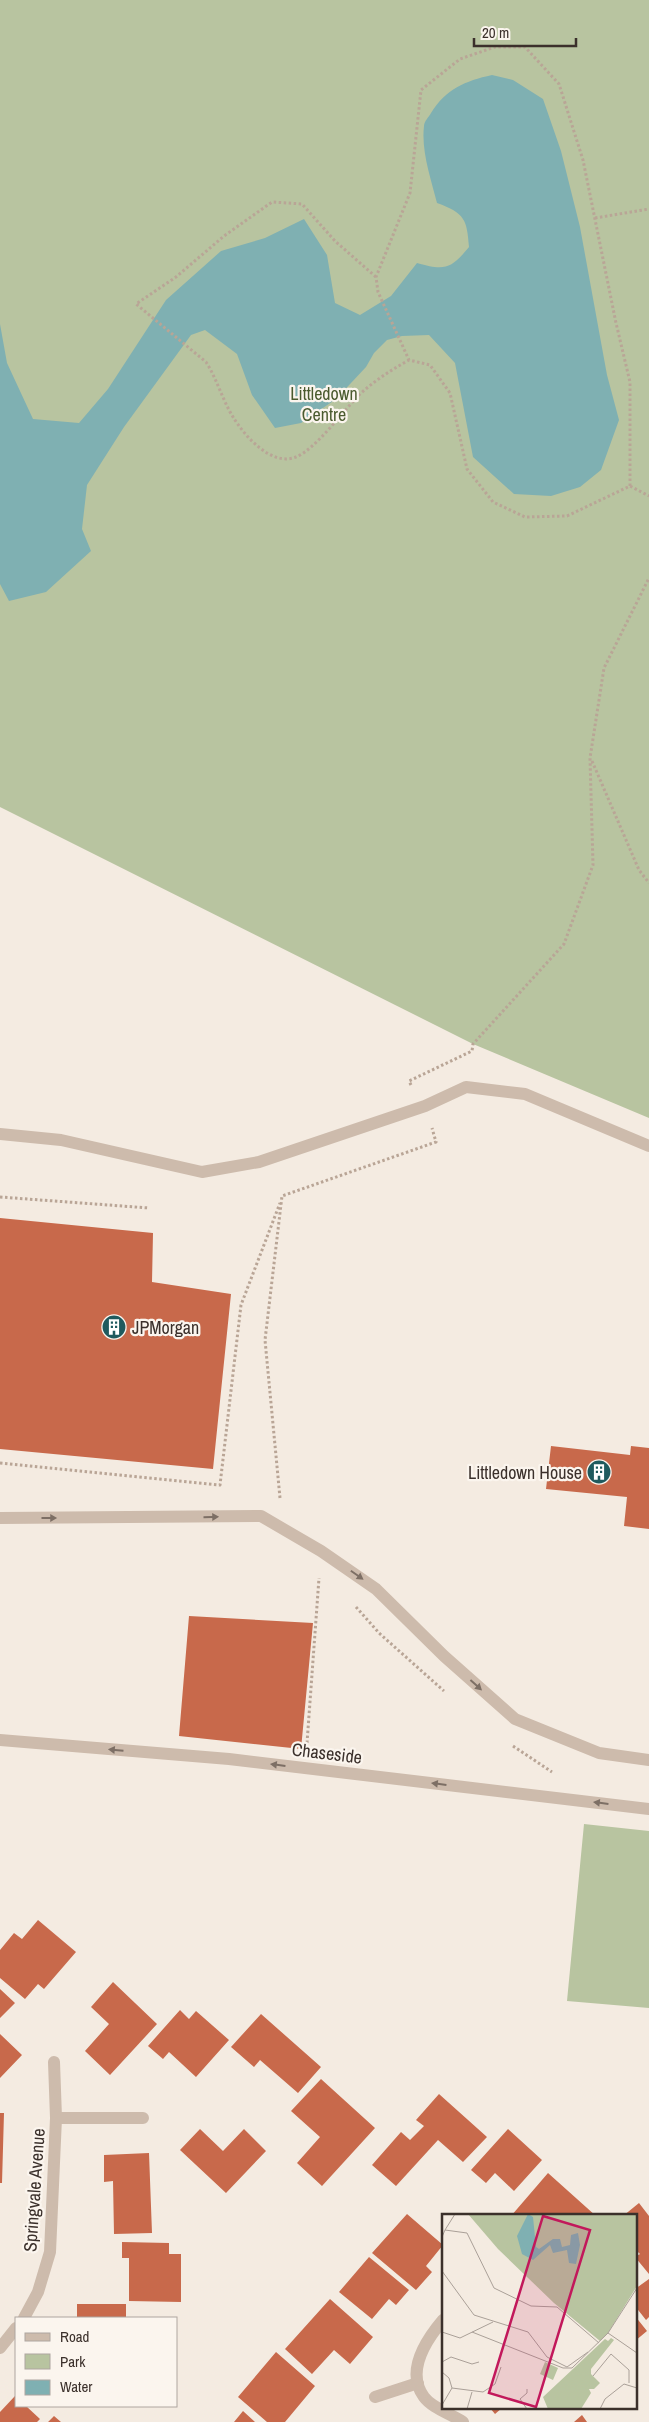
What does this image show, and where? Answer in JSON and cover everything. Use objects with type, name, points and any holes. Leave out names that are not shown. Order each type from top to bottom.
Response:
[{"type":"street","points":[[0,1134],[61,1140],[202,1172],[258,1162],[425,1106],[466,1087],[525,1094],[649,1146]]},
{"type":"street","points":[[0,1518],[260,1516],[321,1550],[376,1588],[444,1656],[515,1719],[598,1753],[649,1760]]},
{"type":"street","name":"Chaseside","points":[[0,1740],[229,1759],[649,1809]]},
{"type":"street","name":"Springvale Avenue","points":[[25,2317],[38,2292],[50,2252],[56,2118],[54,2062]]},
{"type":"street","name":"Springvale Avenue","points":[[56,2118],[143,2118]]},
{"type":"street","points":[[442,2321],[425,2342],[417,2365],[418,2383],[424,2397],[442,2409]]},
{"type":"street","points":[[0,2348],[15,2329]]},
{"type":"street","points":[[375,2397],[418,2383]]},
{"type":"street","points":[[444,2410],[463,2422]]},
{"type":"path","points":[[409,360],[378,292],[376,277],[410,193],[421,90],[460,59],[495,47],[525,48],[559,84],[583,160],[630,382],[630,486]]},
{"type":"path","points":[[376,277],[335,241],[302,204],[272,202],[224,236],[176,278],[136,304],[206,362],[214,374],[233,417],[244,432],[265,452],[278,457],[296,457],[312,446],[360,394],[385,374],[409,360],[430,365],[450,393],[467,469],[493,502],[525,517],[567,516],[630,486]]},
{"type":"path","points":[[595,218],[649,210]]},
{"type":"path","points":[[630,486],[649,496]]},
{"type":"path","points":[[282,1196],[436,1142],[425,1106],[409,1081],[472,1051],[473,1044],[564,944],[593,866],[590,758],[604,668],[649,578]]},
{"type":"path","points":[[590,758],[639,870],[649,883]]},
{"type":"path","points":[[0,1463],[220,1485],[241,1305],[282,1196]]},
{"type":"path","points":[[282,1196],[265,1340],[280,1497],[286,1505]]},
{"type":"path","points":[[0,1197],[149,1208]]},
{"type":"path","points":[[305,1768],[321,1550]]},
{"type":"green space","name":"Littledown Centre","points":[[0,0],[649,0],[649,1118],[473,1044],[0,807]]},
{"type":"green space","points":[[584,1824],[649,1831],[649,2008],[567,2001]]},
{"type":"water","points":[[492,75],[513,80],[543,99],[561,151],[580,227],[607,375],[619,420],[601,470],[580,487],[551,496],[514,494],[473,457],[455,363],[429,335],[402,336],[387,340],[374,353],[366,367],[336,399],[301,423],[275,428],[252,395],[237,354],[205,330],[191,335],[124,427],[87,485],[82,529],[91,551],[46,592],[9,601],[0,584],[0,324],[7,363],[33,419],[79,423],[108,389],[166,300],[221,251],[265,238],[304,219],[327,255],[335,303],[360,315],[391,296],[417,263],[434,267],[447,266],[457,260],[469,247],[467,230],[463,219],[454,210],[437,203],[425,155],[424,124],[437,105],[450,92],[465,83]]},
{"type":"building","name":"JPMorgan","points":[[0,1218],[153,1233],[152,1282],[231,1294],[213,1469],[0,1449]]},
{"type":"building","name":"Littledown House","points":[[551,1446],[630,1455],[631,1446],[649,1448],[649,1529],[624,1526],[627,1497],[546,1489]]},
{"type":"building","points":[[189,1616],[313,1623],[301,1749],[179,1736]]},
{"type":"building","points":[[38,1920],[76,1952],[44,1989],[38,1984],[25,1999],[0,1978],[0,1950],[14,1933],[22,1939]]},
{"type":"building","points":[[113,1982],[157,2024],[110,2075],[85,2051],[109,2024],[91,2007]]},
{"type":"building","points":[[0,1989],[15,2003],[0,2018]]},
{"type":"building","points":[[180,2010],[189,2019],[196,2011],[229,2040],[196,2077],[169,2052],[163,2059],[148,2046]]},
{"type":"building","points":[[261,2014],[321,2067],[298,2093],[260,2060],[254,2067],[231,2047]]},
{"type":"building","points":[[0,2034],[22,2055],[0,2078]]},
{"type":"building","points":[[321,2079],[375,2128],[322,2186],[297,2163],[320,2137],[291,2111]]},
{"type":"building","points":[[439,2094],[487,2137],[463,2162],[438,2140],[396,2186],[372,2165],[401,2132],[410,2140],[424,2126],[416,2120]]},
{"type":"building","points":[[0,2113],[4,2113],[2,2183],[0,2183]]},
{"type":"building","points":[[200,2129],[223,2151],[244,2129],[266,2151],[226,2193],[180,2150]]},
{"type":"building","points":[[508,2129],[542,2160],[514,2191],[495,2173],[486,2183],[471,2170]]},
{"type":"building","points":[[149,2153],[152,2233],[114,2234],[113,2181],[104,2182],[104,2155]]},
{"type":"building","points":[[548,2173],[594,2214],[513,2214]]},
{"type":"building","points":[[639,2203],[649,2216],[649,2274],[636,2258],[640,2254],[636,2250],[636,2214],[625,2214]]},
{"type":"building","points":[[407,2214],[442,2244],[426,2266],[432,2272],[416,2290],[372,2253]]},
{"type":"building","points":[[122,2242],[169,2243],[169,2254],[181,2254],[181,2302],[129,2301],[129,2258],[122,2258]]},
{"type":"building","points":[[369,2257],[409,2290],[396,2305],[389,2299],[372,2319],[339,2292]]},
{"type":"building","points":[[649,2279],[649,2317],[646,2320],[636,2307],[636,2288]]},
{"type":"building","points":[[330,2299],[373,2337],[350,2364],[334,2350],[312,2374],[285,2349]]},
{"type":"building","points":[[77,2304],[126,2304],[126,2317],[77,2317]]},
{"type":"building","points":[[636,2317],[647,2331],[636,2340]]},
{"type":"building","points":[[276,2352],[315,2386],[285,2422],[267,2422],[238,2397]]},
{"type":"building","points":[[15,2396],[15,2407],[27,2407],[40,2419],[37,2422],[0,2422],[0,2412]]},
{"type":"building","points":[[492,2410],[500,2410],[495,2414]]},
{"type":"building","points":[[243,2411],[255,2422],[234,2422]]},
{"type":"building","points":[[582,2415],[587,2422],[574,2422]]},
{"type":"building","points":[[54,2416],[61,2422],[48,2422]]},
{"type":"place","name":"JPMorgan","points":[[114,1327]]},
{"type":"place","name":"Littledown House","points":[[599,1472]]}]
